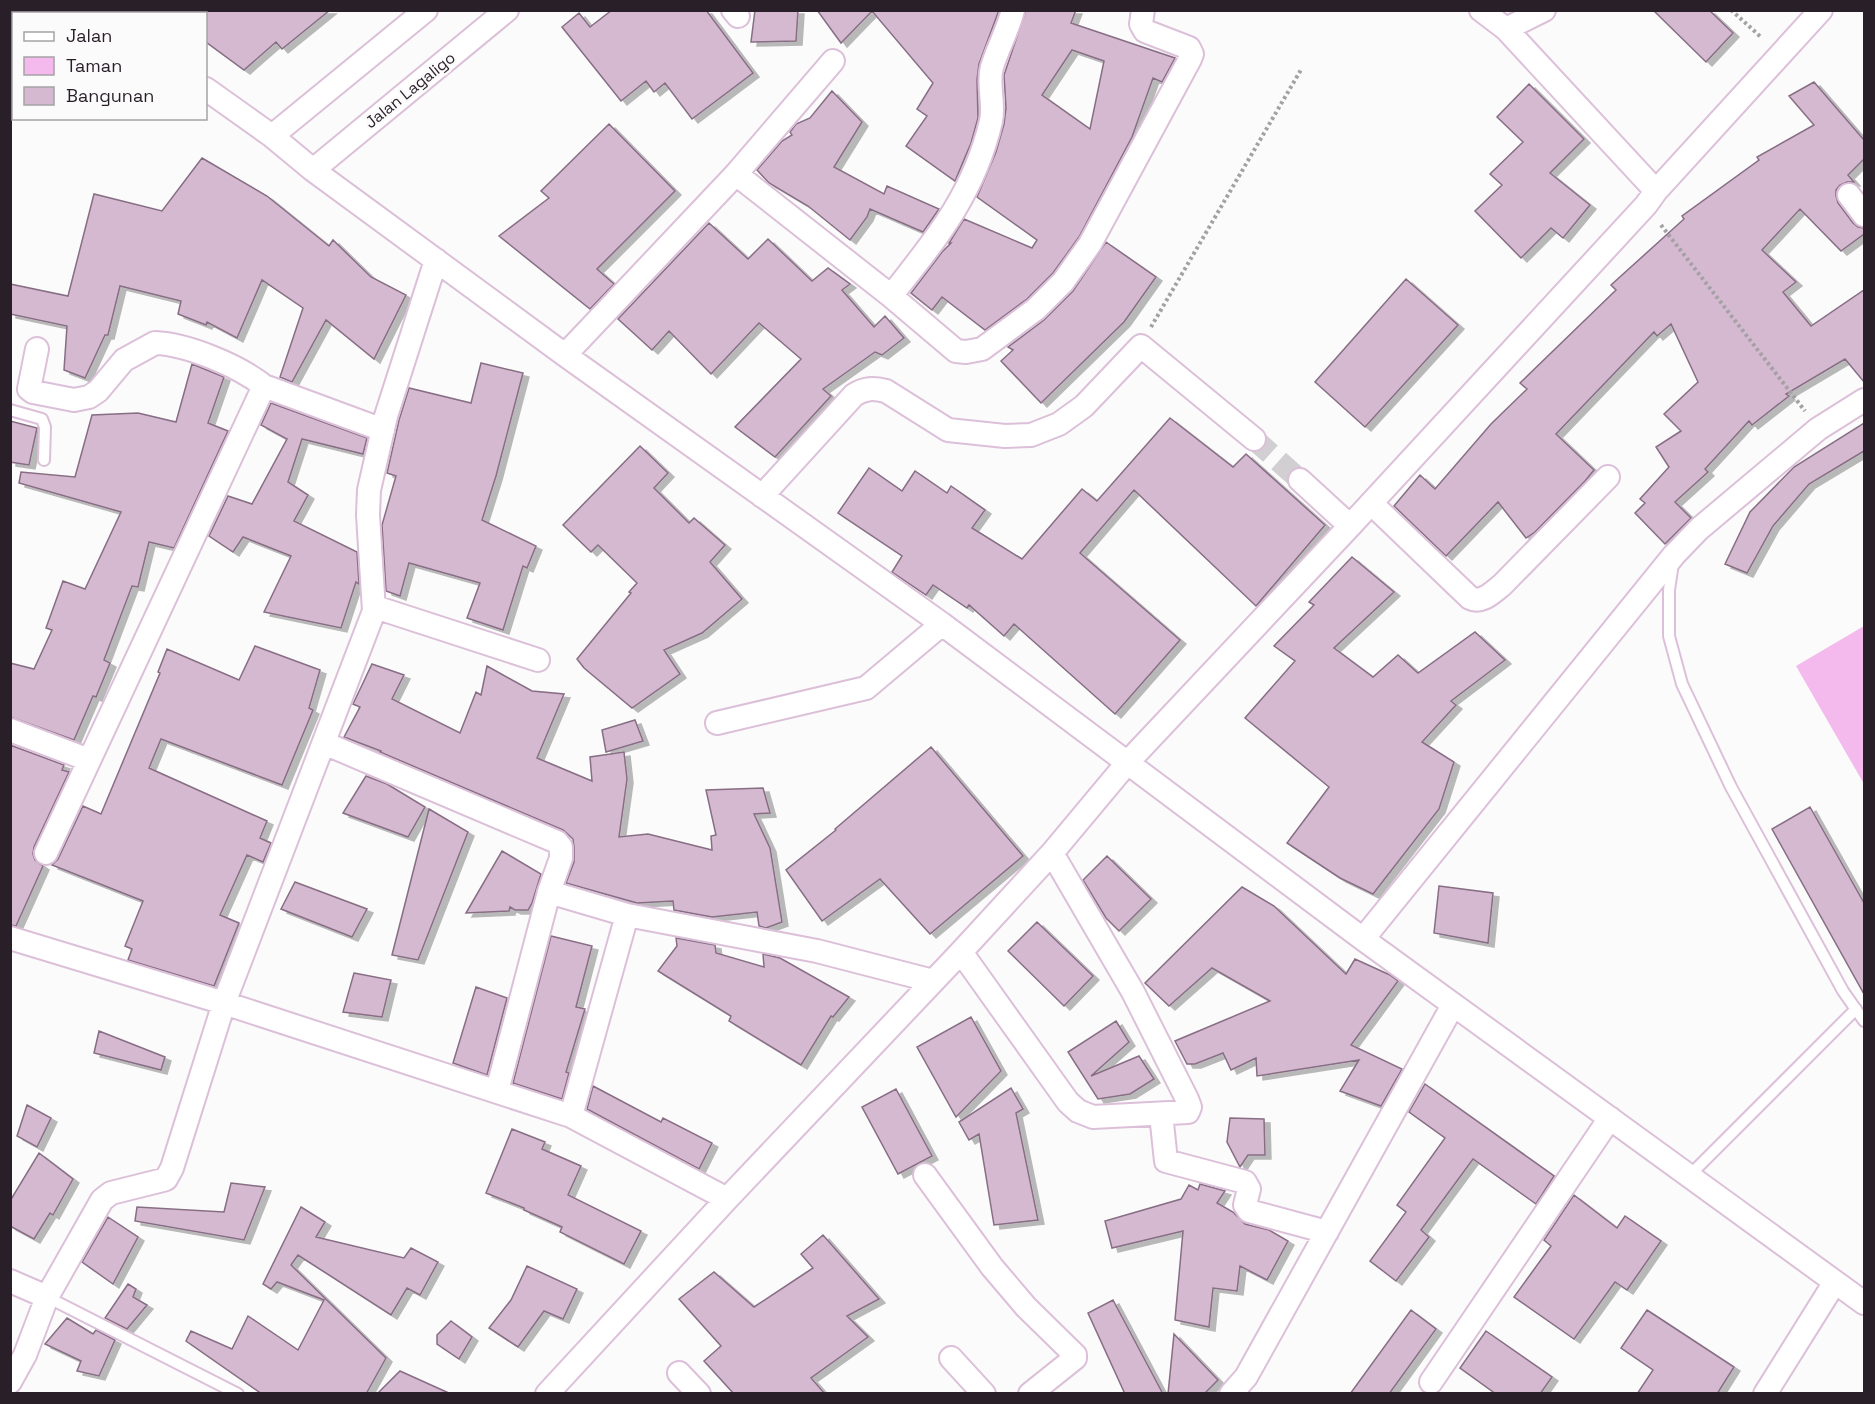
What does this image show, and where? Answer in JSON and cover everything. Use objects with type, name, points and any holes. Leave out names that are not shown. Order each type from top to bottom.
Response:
[{"type":"street","points":[[272,136],[426,10]]},
{"type":"street","name":"Jalan Lagaligo","points":[[313,170],[507,10]]},
{"type":"street","points":[[891,296],[935,241],[972,178],[992,118],[993,103],[989,85],[992,67],[1013,10]]},
{"type":"street","points":[[736,174],[891,296],[956,351],[972,352],[982,349],[1036,309],[1063,282],[1090,244],[1192,54],[1189,48],[1183,45],[1145,31],[1141,24],[1143,10]]},
{"type":"street","points":[[1481,10],[1506,29],[1651,198]]},
{"type":"street","points":[[1506,29],[1544,10]]},
{"type":"street","points":[[547,1394],[727,1199],[961,952],[1052,853],[1128,762],[1350,526],[1821,10]]},
{"type":"street","points":[[565,355],[736,174],[833,61]]},
{"type":"street","points":[[207,90],[565,355],[942,624],[1453,1005],[1864,1302]]},
{"type":"street","points":[[1849,195],[1864,215]]},
{"type":"street","points":[[10,1382],[25,1355],[47,1297],[102,1200],[111,1193],[158,1182],[168,1176],[172,1168],[224,1002],[375,608],[368,502],[383,430],[436,260]]},
{"type":"street","points":[[37,349],[29,388],[33,392],[81,400],[98,391],[124,360],[155,343],[203,353],[256,379],[264,386],[383,430]]},
{"type":"street","points":[[762,496],[854,395],[863,390],[875,388],[886,391],[948,430],[1005,436],[1031,435],[1059,424],[1084,406],[1141,346],[1254,439]]},
{"type":"street","points":[[46,853],[264,386]]},
{"type":"street","points":[[1363,939],[1674,555],[1699,529],[1818,429],[1864,400]]},
{"type":"street","points":[[1371,503],[1474,600],[1488,597],[1502,585],[1608,477]]},
{"type":"street","points":[[1300,480],[1350,526]]},
{"type":"street","points":[[375,608],[538,660]]},
{"type":"street","points":[[717,723],[866,688],[942,624]]},
{"type":"street","points":[[10,730],[89,760]]},
{"type":"street","points":[[324,743],[557,842],[561,847],[562,853],[549,892],[496,1091]]},
{"type":"street","points":[[961,952],[1072,1106],[1093,1117],[1188,1112],[1190,1107],[1187,1098],[1133,992],[1052,853]]},
{"type":"street","points":[[549,892],[627,915],[817,951],[933,981]]},
{"type":"street","points":[[571,1116],[627,915]]},
{"type":"street","points":[[10,938],[224,1002],[571,1116],[727,1199]]},
{"type":"street","points":[[1231,1394],[1246,1377],[1453,1005]]},
{"type":"street","points":[[1161,1113],[1166,1161],[1245,1182],[1249,1189],[1245,1206],[1249,1211],[1327,1232]]},
{"type":"street","points":[[1431,1382],[1610,1118]]},
{"type":"street","points":[[926,1175],[992,1267],[1026,1307],[1076,1355],[1030,1394]]},
{"type":"street","points":[[10,1281],[47,1297]]},
{"type":"street","points":[[1765,1394],[1836,1282]]},
{"type":"street","points":[[951,1358],[984,1394]]},
{"type":"street","points":[[679,1373],[699,1394]]},
{"type":"lane","points":[[10,410],[42,420],[45,427],[44,460]]},
{"type":"lane","points":[[1674,555],[1669,590],[1669,636],[1682,684],[1731,787],[1843,990],[1864,1021]]},
{"type":"lane","points":[[1689,1176],[1856,1009]]},
{"type":"lane","points":[[47,1297],[238,1394]]},
{"type":"path","points":[[1731,10],[1780,55]]},
{"type":"path","points":[[1141,346],[1302,68]]},
{"type":"path","points":[[1651,198],[1818,429]]},
{"type":"green space","points":[[1864,626],[1864,784],[1796,666]]},
{"type":"building","points":[[206,10],[330,10],[282,49],[276,42],[244,70],[207,43]]},
{"type":"building","points":[[612,10],[706,10],[753,73],[692,119],[665,83],[654,92],[646,81],[621,101],[562,27],[579,13],[590,27]]},
{"type":"building","points":[[755,10],[798,10],[796,41],[751,42]]},
{"type":"building","points":[[817,10],[999,10],[979,64],[978,118],[971,143],[955,181],[906,146],[927,116],[917,109],[933,83],[872,11],[841,43]]},
{"type":"building","points":[[1026,10],[1076,10],[1071,23],[1175,58],[1162,82],[1153,78],[1132,137],[1079,237],[1053,273],[1027,299],[985,330],[942,297],[932,310],[911,293],[951,243],[949,243],[964,219],[1032,248],[1037,240],[977,197],[996,152],[1004,124],[1006,108],[1004,75]],"holes":[[[1072,50],[1104,61],[1090,129],[1042,95]]]},
{"type":"building","points":[[1653,10],[1709,10],[1733,33],[1706,62]]},
{"type":"building","points":[[1814,82],[1864,140],[1864,159],[1848,175],[1854,182],[1840,185],[1836,190],[1836,196],[1838,203],[1853,223],[1864,228],[1864,234],[1841,251],[1800,209],[1762,250],[1796,282],[1783,292],[1811,326],[1864,290],[1864,382],[1845,359],[1786,394],[1789,396],[1752,425],[1749,421],[1705,469],[1708,472],[1675,502],[1691,518],[1665,544],[1635,513],[1645,503],[1640,499],[1669,467],[1656,447],[1681,431],[1664,414],[1698,382],[1671,324],[1657,336],[1654,332],[1556,434],[1594,470],[1585,481],[1535,532],[1526,538],[1498,502],[1446,556],[1394,506],[1420,475],[1435,489],[1491,424],[1527,389],[1520,383],[1616,290],[1611,285],[1684,219],[1682,216],[1759,160],[1757,157],[1814,125],[1789,96]]},
{"type":"building","points":[[1529,84],[1584,139],[1550,173],[1590,205],[1563,238],[1551,228],[1521,258],[1475,211],[1502,185],[1490,174],[1523,142],[1497,117]]},
{"type":"building","points":[[832,91],[862,122],[834,167],[884,194],[887,186],[939,209],[923,232],[870,209],[867,217],[850,240],[808,206],[769,183],[757,170],[782,141],[792,135],[790,132],[796,124],[810,118]]},
{"type":"building","points":[[609,124],[675,191],[597,269],[614,284],[590,309],[499,236],[549,198],[541,191]]},
{"type":"building","points":[[202,158],[267,196],[329,246],[333,240],[371,277],[406,295],[374,359],[326,320],[292,382],[280,377],[303,308],[262,280],[237,338],[207,322],[206,325],[178,314],[181,301],[120,286],[108,335],[105,335],[85,378],[64,370],[67,326],[10,314],[10,284],[68,296],[94,194],[162,211]]},
{"type":"building","points":[[709,223],[748,259],[768,239],[812,281],[828,268],[850,284],[842,290],[874,327],[885,316],[904,338],[882,355],[875,352],[823,389],[831,396],[775,457],[735,427],[801,359],[759,323],[711,374],[669,331],[652,350],[618,319]]},
{"type":"building","points":[[1106,242],[1156,277],[1124,322],[1041,403],[1001,361],[1013,350],[1008,347],[1044,320],[1073,291]]},
{"type":"building","points":[[1406,279],[1458,325],[1365,427],[1315,382]]},
{"type":"building","points":[[481,363],[523,373],[482,520],[536,546],[527,568],[523,566],[503,630],[467,618],[480,583],[409,563],[400,596],[386,591],[382,525],[396,476],[387,473],[409,388],[471,403]]},
{"type":"building","points":[[192,364],[224,377],[208,423],[228,431],[174,548],[149,542],[138,587],[132,586],[104,660],[110,663],[74,740],[10,717],[10,663],[34,669],[52,630],[46,628],[63,581],[85,589],[121,512],[19,483],[21,472],[75,477],[92,415],[138,413],[176,422]]},
{"type":"building","points":[[271,403],[367,438],[363,454],[302,439],[288,482],[308,495],[294,521],[357,552],[359,584],[356,582],[341,628],[264,612],[291,556],[243,537],[233,552],[209,536],[228,496],[252,504],[287,439],[261,425]]},
{"type":"building","points":[[1170,418],[1233,467],[1246,454],[1325,525],[1256,606],[1134,490],[1080,553],[1180,640],[1115,714],[1014,624],[1004,636],[969,605],[967,608],[933,585],[926,595],[892,572],[902,556],[838,513],[869,468],[902,491],[915,471],[947,493],[951,486],[985,510],[972,528],[1022,559],[1082,489],[1097,501]]},
{"type":"building","points":[[10,421],[37,428],[29,465],[10,462]]},
{"type":"building","points":[[1864,423],[1864,451],[1809,484],[1773,526],[1747,573],[1725,564],[1750,512],[1794,467]]},
{"type":"building","points":[[640,446],[668,473],[654,488],[689,523],[694,518],[725,545],[710,562],[742,599],[702,633],[664,650],[680,674],[632,708],[584,668],[577,659],[637,583],[598,545],[591,552],[563,525]]},
{"type":"building","points":[[1352,557],[1394,592],[1334,648],[1373,677],[1398,655],[1418,673],[1475,632],[1505,660],[1451,701],[1456,705],[1422,742],[1454,762],[1439,809],[1373,894],[1340,878],[1287,843],[1329,787],[1245,718],[1295,661],[1274,646],[1314,605],[1309,602]]},
{"type":"building","points":[[255,646],[320,670],[309,708],[313,710],[282,785],[161,739],[149,768],[267,821],[260,838],[271,843],[263,862],[247,855],[220,915],[239,923],[214,986],[128,960],[132,949],[125,946],[143,901],[52,865],[58,859],[83,806],[101,814],[160,673],[158,672],[167,649],[239,680]]},
{"type":"building","points":[[372,664],[404,675],[392,699],[460,733],[476,692],[481,695],[487,666],[532,691],[564,694],[537,758],[592,781],[590,757],[624,752],[627,779],[619,837],[648,834],[712,850],[711,836],[716,835],[706,790],[763,788],[770,813],[754,814],[770,848],[782,922],[766,928],[759,926],[757,912],[712,917],[674,910],[673,901],[637,903],[566,883],[574,862],[574,847],[573,839],[563,830],[344,737],[360,707],[353,704]]},
{"type":"building","points":[[635,720],[643,741],[606,752],[602,730]]},
{"type":"building","points":[[10,745],[64,765],[62,770],[69,772],[34,847],[35,860],[43,866],[16,926],[10,925]]},
{"type":"building","points":[[931,747],[1023,856],[930,934],[880,879],[822,921],[786,870],[836,830]]},
{"type":"building","points":[[366,776],[387,784],[425,807],[408,837],[343,813]]},
{"type":"building","points":[[1810,807],[1864,903],[1864,994],[1772,829]]},
{"type":"building","points":[[429,809],[468,832],[418,960],[392,955]]},
{"type":"building","points":[[502,851],[541,874],[528,910],[515,910],[510,907],[509,911],[466,913]]},
{"type":"building","points":[[1107,856],[1151,899],[1119,931],[1106,918],[1083,880]]},
{"type":"building","points":[[295,882],[367,909],[352,937],[281,909]]},
{"type":"building","points":[[1439,886],[1493,893],[1488,943],[1434,933]]},
{"type":"building","points":[[1242,887],[1274,906],[1346,974],[1355,959],[1398,981],[1351,1045],[1402,1069],[1381,1106],[1340,1091],[1359,1060],[1257,1076],[1256,1058],[1231,1070],[1223,1053],[1195,1064],[1187,1064],[1175,1041],[1270,1001],[1212,968],[1169,1006],[1145,983]]},
{"type":"building","points":[[1037,922],[1093,976],[1064,1006],[1008,951]]},
{"type":"building","points":[[551,936],[592,946],[576,1007],[585,1009],[566,1072],[569,1073],[562,1099],[513,1083]]},
{"type":"building","points":[[676,938],[715,945],[716,953],[764,967],[763,954],[780,958],[849,997],[833,1017],[831,1016],[801,1065],[729,1021],[731,1016],[658,971],[677,946]]},
{"type":"building","points":[[354,973],[391,980],[382,1017],[343,1012]]},
{"type":"building","points":[[476,987],[507,998],[487,1075],[453,1063]]},
{"type":"building","points":[[971,1017],[1001,1071],[956,1117],[917,1047]]},
{"type":"building","points":[[1116,1021],[1129,1042],[1091,1076],[1139,1056],[1154,1079],[1130,1094],[1098,1099],[1068,1052]]},
{"type":"building","points":[[99,1031],[165,1057],[161,1070],[94,1053]]},
{"type":"building","points":[[1425,1084],[1554,1176],[1536,1204],[1473,1159],[1421,1230],[1429,1237],[1396,1281],[1370,1261],[1406,1212],[1397,1205],[1445,1138],[1409,1112]]},
{"type":"building","points":[[593,1086],[661,1122],[663,1118],[712,1143],[699,1169],[587,1109]]},
{"type":"building","points":[[1011,1088],[1023,1109],[1016,1113],[1038,1220],[994,1225],[979,1134],[969,1140],[959,1122]]},
{"type":"building","points":[[896,1089],[932,1156],[898,1174],[862,1107]]},
{"type":"building","points":[[27,1105],[51,1118],[37,1147],[17,1136]]},
{"type":"building","points":[[1230,1118],[1264,1119],[1265,1155],[1248,1155],[1240,1167],[1227,1142]]},
{"type":"building","points":[[512,1129],[545,1142],[542,1149],[581,1166],[568,1195],[641,1231],[624,1264],[560,1232],[562,1227],[524,1208],[486,1193]]},
{"type":"building","points":[[39,1153],[73,1179],[53,1215],[50,1213],[34,1239],[10,1226],[10,1201]]},
{"type":"building","points":[[231,1183],[265,1187],[244,1240],[135,1221],[137,1207],[224,1212]]},
{"type":"building","points":[[1200,1184],[1225,1191],[1217,1203],[1233,1212],[1245,1224],[1269,1230],[1288,1241],[1267,1280],[1240,1266],[1237,1291],[1213,1288],[1209,1327],[1175,1320],[1183,1231],[1112,1248],[1105,1221],[1181,1199],[1189,1185],[1198,1190]]},
{"type":"building","points":[[1574,1195],[1617,1228],[1625,1216],[1661,1241],[1627,1290],[1615,1282],[1574,1339],[1514,1297],[1551,1246],[1544,1240]]},
{"type":"building","points":[[301,1207],[325,1222],[316,1237],[404,1258],[411,1248],[438,1262],[420,1295],[407,1288],[391,1315],[298,1255],[291,1265],[386,1358],[366,1394],[262,1394],[186,1341],[191,1331],[232,1349],[248,1316],[298,1350],[324,1300],[277,1282],[271,1289],[263,1284]]},
{"type":"building","points":[[108,1217],[138,1237],[113,1284],[82,1262]]},
{"type":"building","points":[[823,1235],[879,1299],[847,1316],[868,1337],[811,1378],[825,1394],[734,1394],[704,1361],[721,1346],[679,1299],[714,1272],[754,1307],[813,1268],[801,1254]]},
{"type":"building","points":[[527,1266],[577,1289],[563,1319],[544,1311],[518,1347],[489,1328],[511,1300]]},
{"type":"building","points":[[128,1284],[136,1289],[133,1297],[147,1305],[127,1329],[105,1318]]},
{"type":"building","points":[[1113,1300],[1163,1394],[1125,1394],[1088,1313]]},
{"type":"building","points":[[1411,1310],[1436,1329],[1389,1394],[1350,1394]]},
{"type":"building","points":[[1647,1310],[1734,1367],[1717,1394],[1637,1394],[1653,1370],[1621,1348]]},
{"type":"building","points":[[67,1318],[93,1334],[96,1330],[115,1340],[99,1376],[77,1371],[81,1361],[45,1344]]},
{"type":"building","points":[[451,1321],[472,1337],[459,1359],[437,1344],[437,1335]]},
{"type":"building","points":[[1486,1331],[1552,1377],[1540,1394],[1496,1394],[1460,1368]]},
{"type":"building","points":[[1174,1334],[1218,1380],[1204,1394],[1168,1394]]},
{"type":"building","points":[[400,1371],[451,1394],[377,1394]]},
{"type":"tunnel","points":[[1254,439],[1300,480]]}]
